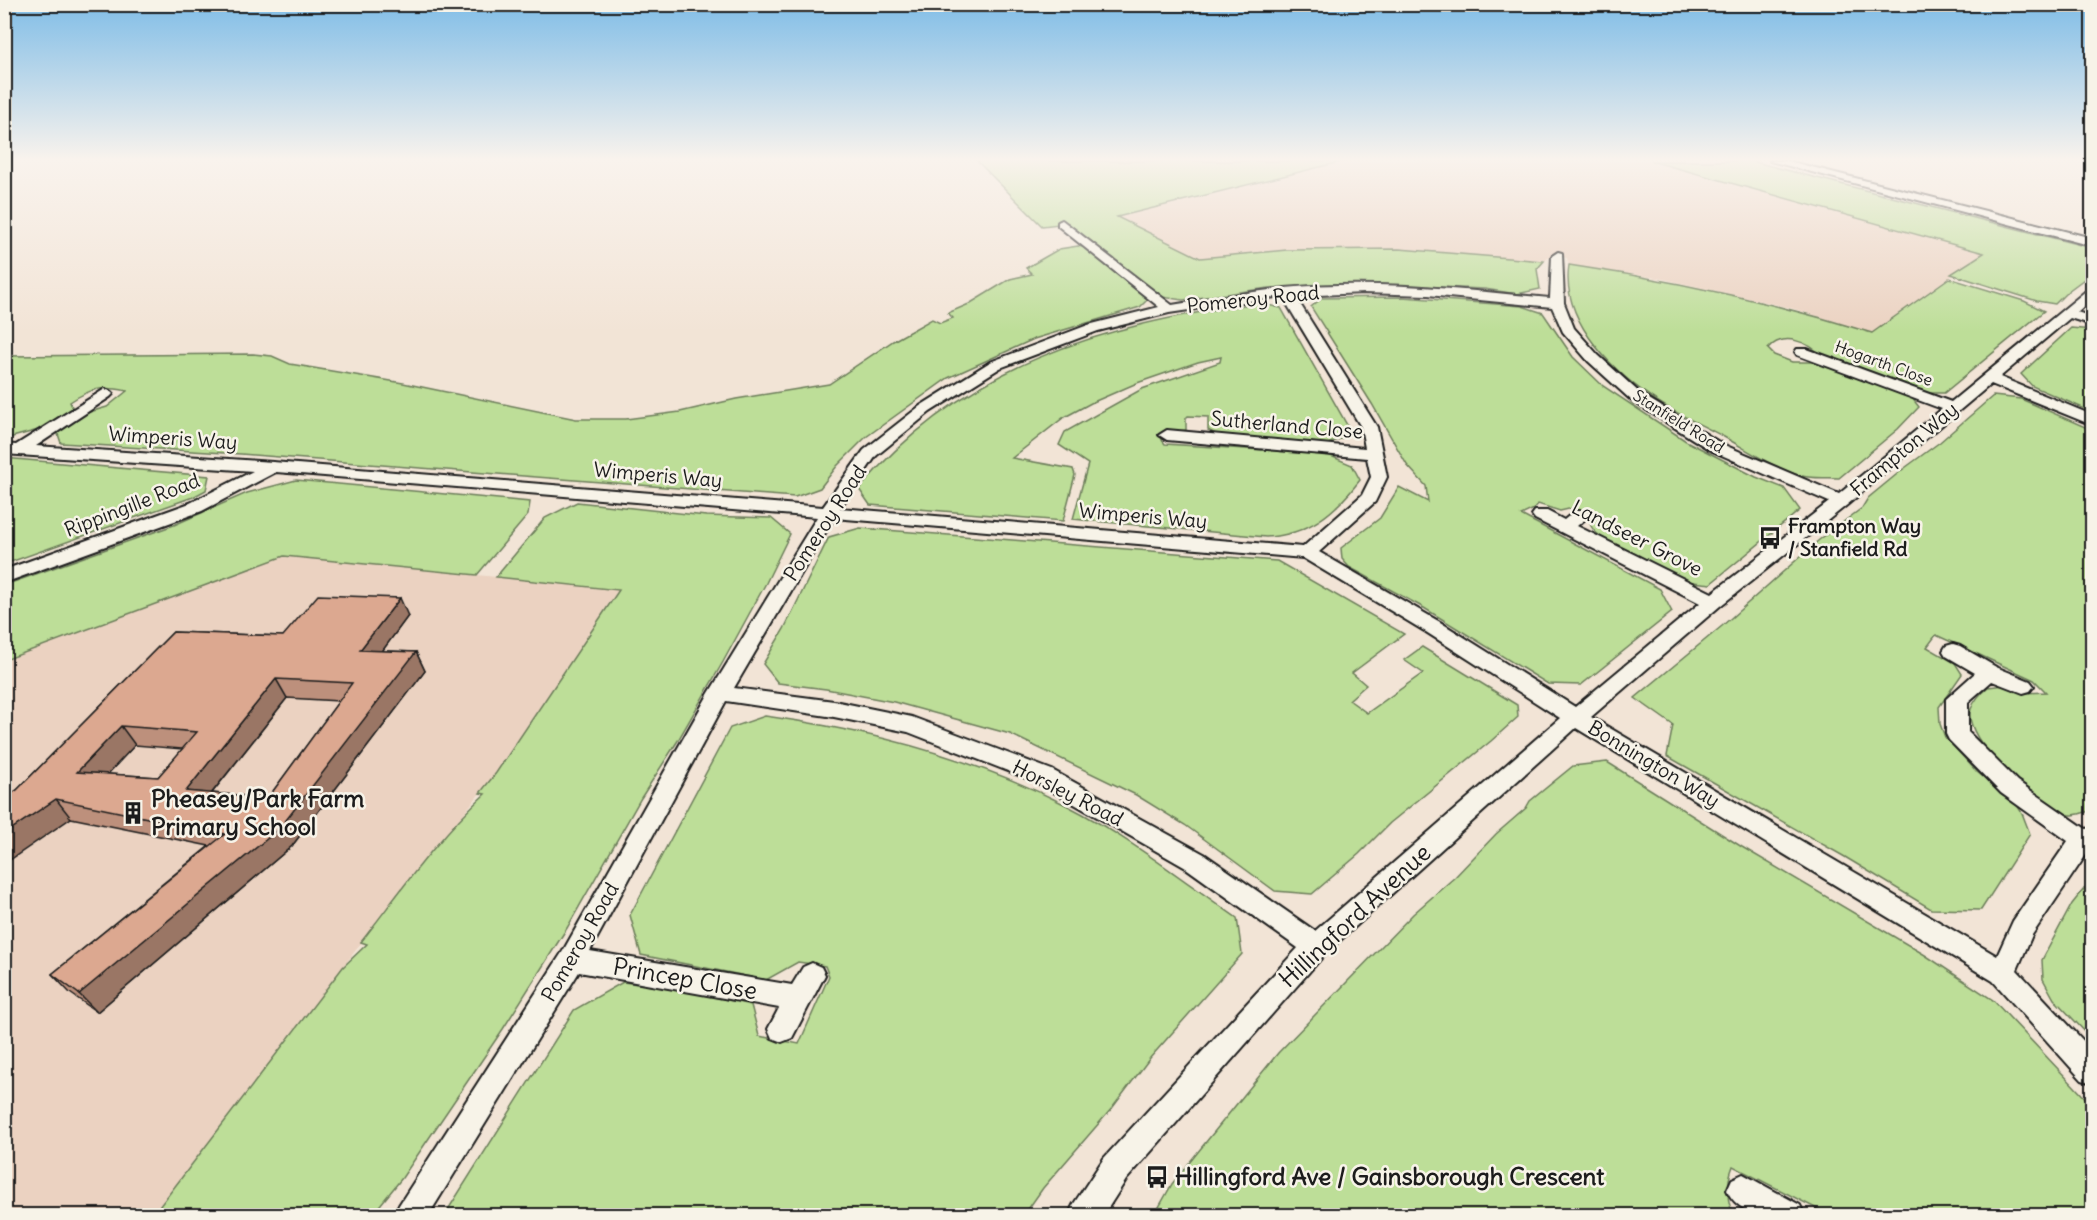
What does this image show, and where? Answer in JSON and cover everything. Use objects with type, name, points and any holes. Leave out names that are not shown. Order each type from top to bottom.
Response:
[{"type":"street","points":[[1998,218],[2092,242]]},
{"type":"street","points":[[1062,224],[1169,309]]},
{"type":"street","name":"Stanfield Road","points":[[1557,258],[1557,303],[1568,329],[1593,358],[1636,397],[1716,447],[1840,501]]},
{"type":"street","name":"Pomeroy Road","points":[[410,1215],[572,959],[720,693],[829,511],[870,453],[925,409],[995,365],[1093,328],[1169,309],[1286,292],[1364,289],[1428,291],[1557,303]]},
{"type":"street","points":[[1286,292],[1369,427],[1379,477],[1370,498],[1308,553]]},
{"type":"street","name":"Frampton Way","points":[[1575,717],[2092,293]]},
{"type":"street","points":[[2067,313],[2092,321]]},
{"type":"street","name":"Hogarth Close","points":[[1802,352],[1953,408]]},
{"type":"street","points":[[1989,378],[2092,420]]},
{"type":"street","points":[[12,449],[105,394]]},
{"type":"street","name":"Sutherland Close","points":[[1196,437],[1198,420]]},
{"type":"street","name":"Sutherland Close","points":[[1167,435],[1373,454]]},
{"type":"street","name":"Wimperis Way","points":[[12,449],[273,466],[1308,553]]},
{"type":"street","name":"Rippingille Road","points":[[4,577],[196,507],[273,466]]},
{"type":"street","points":[[1565,527],[1581,514]]},
{"type":"street","name":"Landseer Grove","points":[[1541,515],[1713,602]]},
{"type":"street","name":"Bonnington Way","points":[[1308,553],[1433,627],[1575,717],[2002,973],[2092,1070]]},
{"type":"street","points":[[1953,651],[1989,672],[2023,686]]},
{"type":"street","points":[[1989,672],[1957,699],[1957,734],[2009,787],[2088,838],[2022,929],[2002,973]]},
{"type":"street","name":"Horsley Road","points":[[720,693],[834,709],[912,725],[1044,776],[1195,861],[1317,946]]},
{"type":"street","name":"Hillingford Avenue","points":[[1084,1215],[1115,1169],[1317,946],[1575,717]]},
{"type":"street","name":"Princep Close","points":[[572,959],[799,999]]},
{"type":"street","points":[[782,1029],[812,975]]},
{"type":"street","points":[[1743,1190],[1789,1215]]},
{"type":"shaded area","points":[[1118,218],[1857,218],[1984,253],[1872,333],[1791,308],[1663,279],[1569,265],[1567,258],[1552,255],[1544,261],[1399,249],[1287,250],[1200,258]]},
{"type":"shaded area","points":[[284,556],[620,589],[496,773],[372,929],[153,1215],[18,1215],[5,1204],[5,660]]},
{"type":"green space","points":[[1034,218],[1119,218],[1200,258],[1287,250],[1399,249],[1544,261],[1537,269],[1540,289],[1517,294],[1485,289],[1370,284],[1268,288],[1183,300],[1162,297],[1068,223],[1042,226]]},
{"type":"green space","points":[[1857,218],[1974,218],[2092,248],[2092,273],[2055,304],[2037,301],[1951,274],[1984,253]]},
{"type":"green space","points":[[1078,246],[1086,248],[1148,299],[1140,307],[1034,339],[948,378],[866,437],[837,466],[820,488],[795,497],[241,454],[61,443],[57,431],[86,413],[107,407],[127,391],[110,389],[97,389],[77,397],[70,402],[73,409],[42,429],[5,439],[4,356],[253,354],[272,356],[290,364],[403,383],[576,419],[626,419],[680,412],[736,399],[829,384],[893,341],[932,319],[940,323],[953,318],[948,313],[969,304],[1010,279],[1032,274],[1026,268],[1059,249]]},
{"type":"green space","points":[[1569,265],[1722,293],[1797,311],[1872,333],[1949,278],[2024,301],[2044,311],[1944,393],[1919,393],[1823,357],[1803,343],[1788,340],[1774,344],[1768,349],[1774,355],[1792,362],[1815,362],[1912,398],[1919,407],[1898,429],[1839,478],[1811,477],[1783,469],[1678,414],[1628,379],[1611,364],[1583,327],[1574,307],[1569,287]]},
{"type":"green space","points":[[1402,297],[1522,306],[1543,313],[1573,357],[1603,386],[1686,441],[1756,477],[1784,488],[1800,510],[1710,584],[1673,579],[1640,563],[1593,530],[1590,523],[1593,518],[1573,508],[1560,511],[1538,504],[1534,509],[1521,515],[1660,589],[1672,612],[1581,685],[1548,684],[1424,608],[1349,567],[1342,559],[1341,548],[1380,518],[1399,487],[1428,502],[1426,486],[1407,465],[1311,307],[1322,298]]},
{"type":"green space","points":[[1258,303],[1281,308],[1352,434],[1328,444],[1219,436],[1208,430],[1208,417],[1188,416],[1186,430],[1163,433],[1162,440],[1165,444],[1326,454],[1352,465],[1360,480],[1341,503],[1308,527],[1295,532],[1266,537],[1073,519],[1088,464],[1059,445],[1065,432],[1142,389],[1220,362],[1221,357],[1198,362],[1137,383],[1091,403],[1063,418],[1012,458],[1073,469],[1075,475],[1063,521],[870,505],[859,489],[900,446],[944,410],[990,381],[1039,357],[1144,324]]},
{"type":"green space","points":[[2071,328],[2092,330],[2092,412],[2032,386],[2021,374]]},
{"type":"green space","points":[[1993,396],[2021,399],[2092,430],[2092,811],[2070,815],[2057,811],[2023,788],[1990,755],[1978,738],[1971,722],[1972,706],[1988,687],[2005,685],[2021,690],[2023,693],[2046,692],[2034,680],[1936,635],[1927,647],[1955,663],[1962,674],[1939,707],[1940,724],[1945,737],[1977,772],[2015,802],[2030,834],[1981,910],[1931,909],[1845,857],[1667,756],[1673,725],[1635,698],[1722,626],[1819,540],[1862,508],[1868,498],[1940,442]]},
{"type":"green space","points":[[4,458],[209,476],[206,490],[193,497],[5,564]]},
{"type":"green space","points":[[296,480],[530,502],[528,515],[477,575],[284,556],[5,660],[5,585],[174,525],[247,493]]},
{"type":"green space","points":[[577,502],[706,516],[771,518],[790,534],[723,662],[677,742],[641,798],[567,928],[503,1029],[402,1178],[372,1215],[153,1215],[343,967],[367,944],[361,942],[420,865],[451,828],[485,794],[480,793],[496,773],[619,590],[496,577],[545,518]]},
{"type":"green space","points":[[860,528],[1277,561],[1404,634],[1352,673],[1366,685],[1349,700],[1367,713],[1423,673],[1404,660],[1422,647],[1517,705],[1518,717],[1390,823],[1359,854],[1312,894],[1275,891],[1185,825],[1136,795],[1010,734],[894,702],[826,689],[778,683],[763,664],[784,629],[829,537]]},
{"type":"green space","points":[[765,716],[842,729],[919,748],[994,773],[1066,805],[1132,844],[1237,918],[1242,954],[1150,1058],[1113,1107],[1043,1188],[1024,1215],[444,1216],[574,1010],[623,982],[676,989],[751,1005],[759,1036],[799,1044],[829,976],[825,966],[798,962],[766,980],[641,955],[630,915],[730,728]]},
{"type":"green space","points":[[1607,762],[1742,847],[1925,955],[1993,1000],[2092,1105],[2092,1215],[1829,1215],[1733,1166],[1728,1192],[1735,1215],[1154,1216],[1172,1184],[1278,1053],[1413,914],[1455,877],[1496,834],[1526,808],[1530,801],[1573,766]]},
{"type":"green space","points":[[2092,879],[2092,1039],[2054,999],[2043,979],[2042,960],[2072,904]]},
{"type":"building","points":[[318,595],[400,598],[360,650],[416,652],[280,828],[79,994],[52,974],[225,834],[56,799],[4,834],[4,798],[17,790],[173,632],[283,636]],"holes":[[[276,679],[352,683],[268,798],[186,791]],[[121,726],[197,732],[158,777],[77,772]]]},
{"type":"place","name":"Frampton Way / Stanfield Rd","points":[[1770,538]]},
{"type":"place","name":"Pheasey/Park Farm Primary School","points":[[133,813]]},
{"type":"place","name":"Hillingford Ave / Gainsborough Crescent","points":[[1157,1177]]}]
